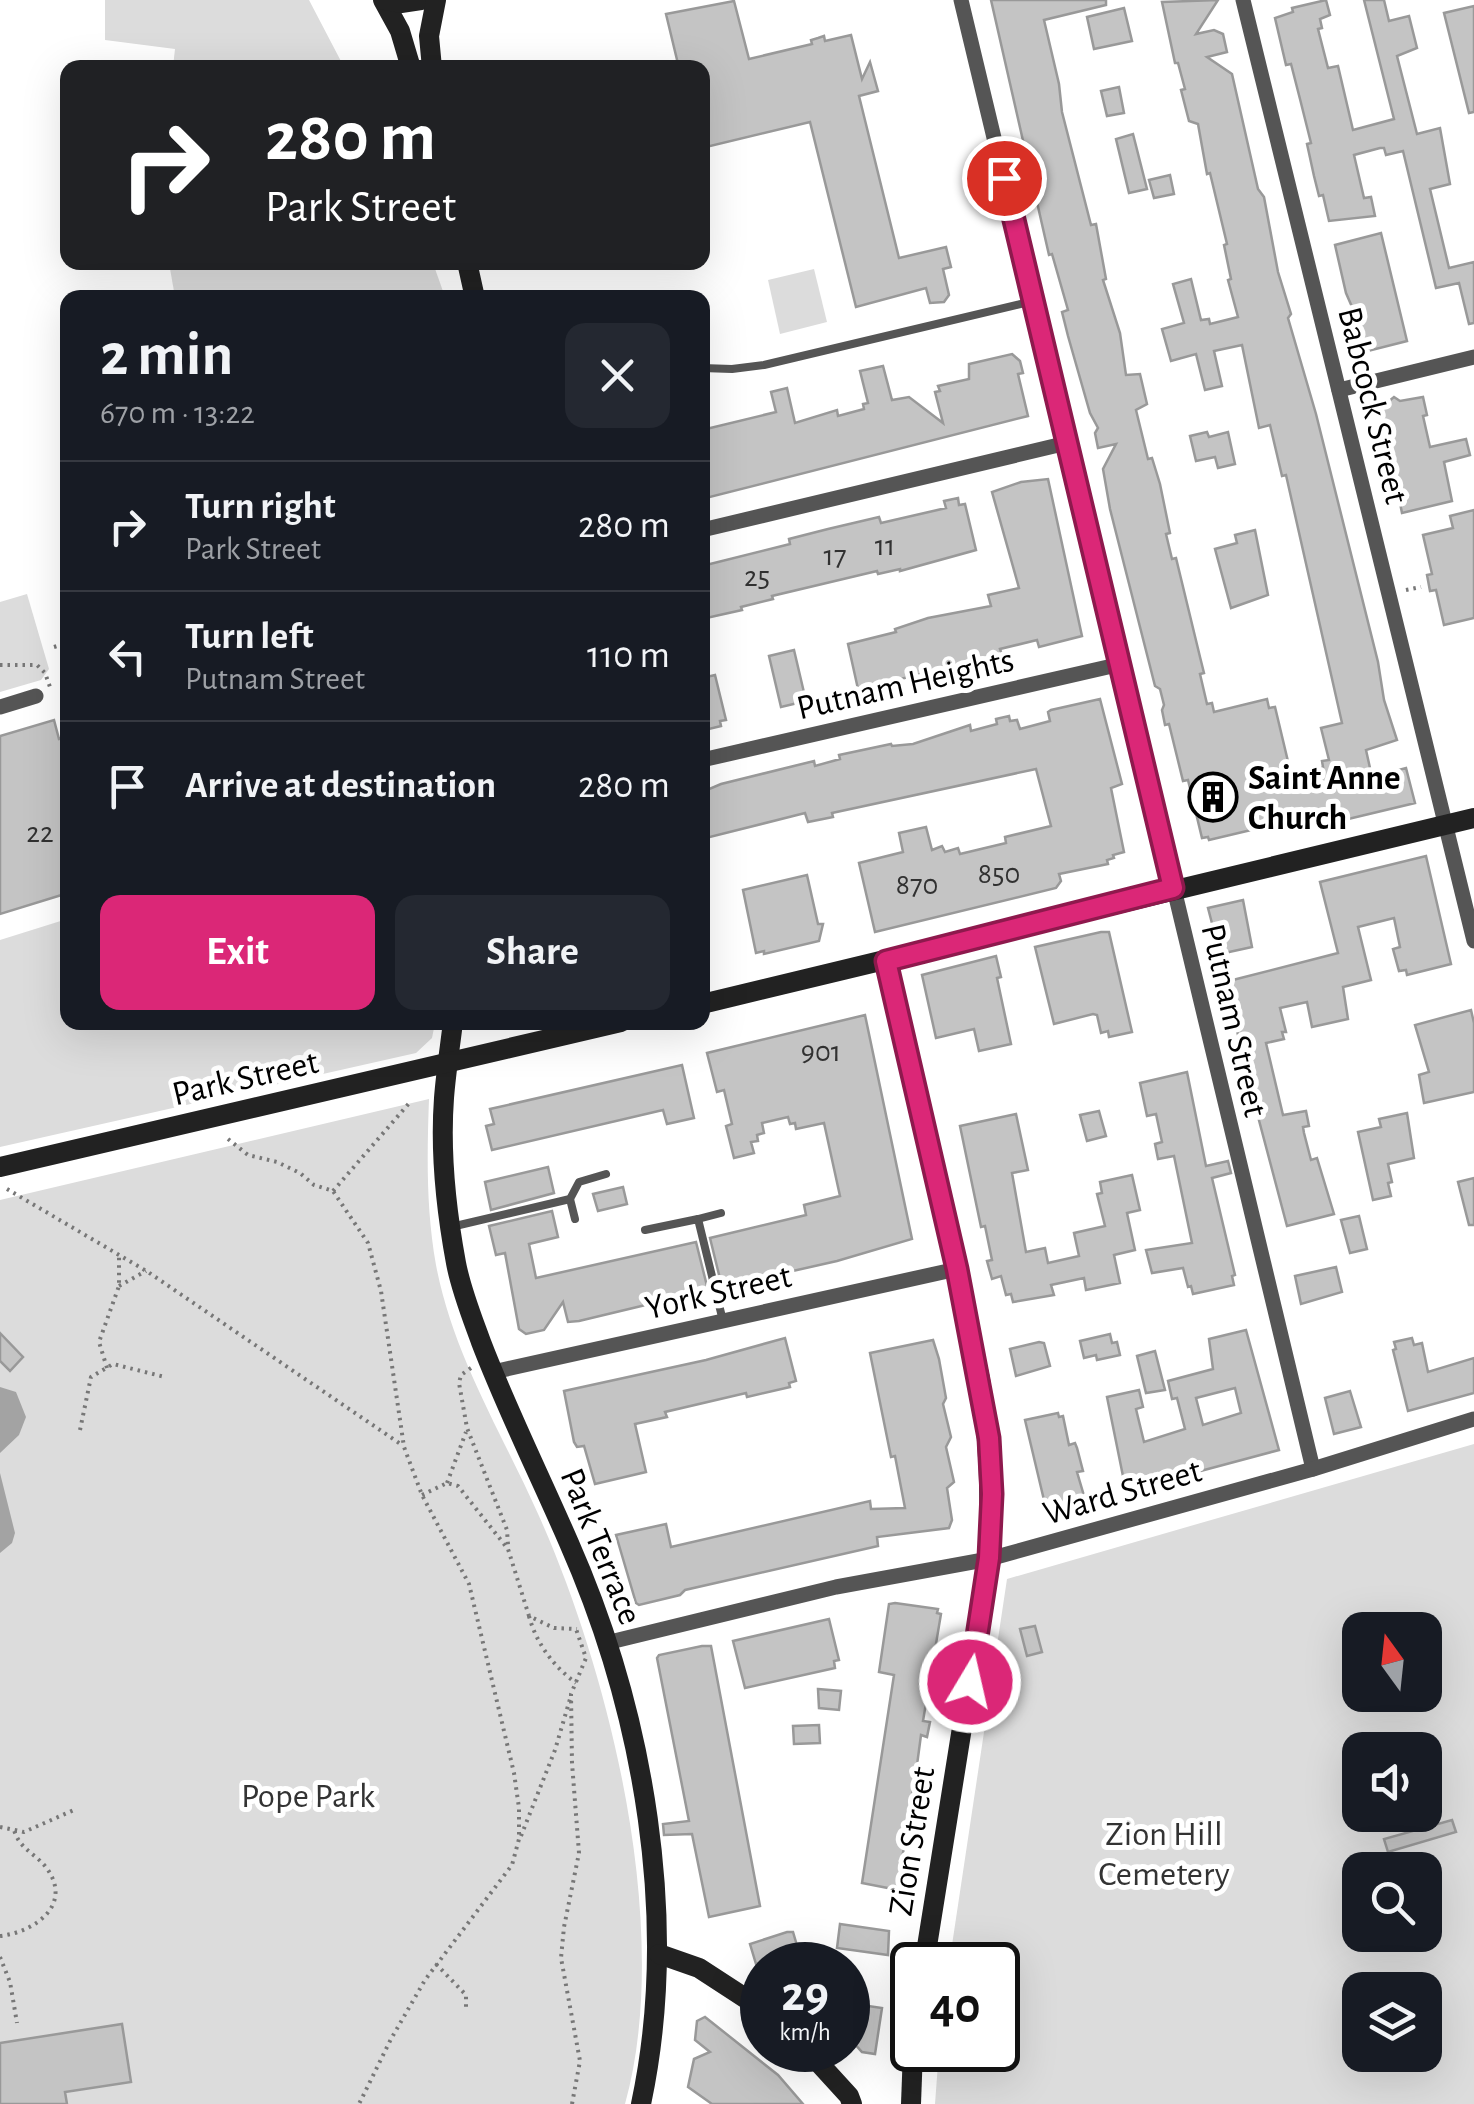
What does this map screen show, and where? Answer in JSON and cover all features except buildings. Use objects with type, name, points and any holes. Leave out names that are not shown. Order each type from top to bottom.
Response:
[{"type":"main road","points":[[384,0],[421,0]]},
{"type":"main road","points":[[384,0],[400,31],[409,60]]},
{"type":"main road","points":[[431,60],[429,36],[436,0]]},
{"type":"main road","points":[[710,1002],[1474,818]]},
{"type":"main road","name":"Zion Street","points":[[886,961],[957,1269],[989,1438],[992,1494],[989,1558],[928,1942]]},
{"type":"main road","name":"Park Terrace","points":[[452,1030],[443,1143],[456,1267],[490,1366],[572,1549],[606,1643],[646,1800],[659,1954],[656,2022],[641,2104]]},
{"type":"main road","name":"Park Street","points":[[0,1167],[587,1030]]},
{"type":"main road","points":[[659,1954],[699,1968],[740,1995]]},
{"type":"main road","points":[[828,2072],[856,2101]]},
{"type":"main road","points":[[911,2104],[912,2072]]},
{"type":"street","name":"Putnam Street","points":[[961,0],[1313,1469]]},
{"type":"street","name":"Babcock Street","points":[[1243,0],[1474,941]]},
{"type":"street","points":[[1339,390],[1474,358]]},
{"type":"street","points":[[710,528],[1067,444]]},
{"type":"street","name":"Putnam Heights","points":[[710,758],[1121,664]]},
{"type":"street","points":[[0,707],[44,694]]},
{"type":"street","name":"York Street","points":[[490,1366],[723,1321],[957,1269]]},
{"type":"street","name":"Ward Street","points":[[606,1643],[818,1591],[989,1558],[1313,1469],[1474,1418]]},
{"type":"lane","points":[[710,365],[732,369],[764,365],[1033,300]]},
{"type":"lane","points":[[575,1219],[570,1199],[580,1182],[606,1174]]},
{"type":"lane","points":[[451,1227],[570,1199]]},
{"type":"lane","points":[[646,1230],[721,1214]]},
{"type":"lane","points":[[698,1219],[723,1321]]},
{"type":"path","points":[[1404,591],[1421,586]]},
{"type":"path","points":[[54,647],[60,645]]},
{"type":"path","points":[[0,665],[36,665],[45,674],[44,694]]},
{"type":"path","points":[[333,1192],[411,1101]]},
{"type":"path","points":[[228,1139],[248,1155],[278,1162],[333,1192],[368,1243],[381,1291],[404,1447],[422,1495],[470,1584],[514,1772],[519,1839]]},
{"type":"path","points":[[8,1190],[146,1271],[404,1447]]},
{"type":"path","points":[[106,1368],[99,1342],[119,1286],[119,1254]]},
{"type":"path","points":[[119,1286],[146,1271]]},
{"type":"path","points":[[80,1430],[91,1378],[106,1368],[113,1364],[165,1377]]},
{"type":"path","points":[[490,1366],[461,1375],[467,1428],[506,1530],[508,1550],[539,1641],[562,1672],[576,1683]]},
{"type":"path","points":[[151,1383],[152,1372]]},
{"type":"path","points":[[81,1418],[91,1420]]},
{"type":"path","points":[[448,1483],[467,1428]]},
{"type":"path","points":[[422,1495],[448,1483],[458,1486],[508,1550]]},
{"type":"path","points":[[529,1616],[554,1628],[584,1628]]},
{"type":"path","points":[[359,2104],[391,2039],[436,1964],[512,1865],[586,1658],[576,1629]]},
{"type":"path","points":[[571,1694],[579,1852],[561,1958],[580,2061],[572,2104]]},
{"type":"path","points":[[0,1826],[24,1832],[74,1810]]},
{"type":"path","points":[[0,1936],[28,1930],[45,1918],[54,1895],[46,1868],[18,1844],[14,1830]]},
{"type":"path","points":[[0,1957],[10,1982],[17,2023]]},
{"type":"path","points":[[436,1964],[466,1996],[466,2007]]},
{"type":"green space","points":[[105,0],[309,0],[340,60],[174,60],[175,49],[105,40]]},
{"type":"green space","points":[[814,269],[827,322],[780,334],[768,280]]},
{"type":"green space","points":[[170,270],[435,270],[443,290],[174,290]]},
{"type":"green space","points":[[27,594],[49,669],[41,680],[0,692],[0,602]]},
{"type":"green space","points":[[60,921],[60,1030],[434,1030],[432,1038],[416,1053],[0,1147],[0,940]]},
{"type":"green space","name":"Pope Park","points":[[429,1099],[429,1203],[444,1298],[466,1362],[565,1580],[611,1727],[627,1806],[638,1884],[642,1962],[638,2036],[625,2104],[0,2104],[0,1200]]},
{"type":"green space","name":"Zion Hill Cemetery","points":[[1474,1444],[1474,2104],[935,2104],[937,2072],[1020,2072],[1020,1942],[952,1942],[1007,1579]]},
{"type":"shaded area","points":[[0,1387],[16,1392],[26,1417],[19,1435],[0,1453]]},
{"type":"shaded area","points":[[0,1473],[15,1533],[12,1543],[0,1553]]},
{"type":"place","name":"Saint Anne Church","points":[[1213,797]]},
{"type":"route","points":[[970,1682],[989,1558],[989,1438],[957,1269],[886,961],[1173,888],[1004,178]]}]
